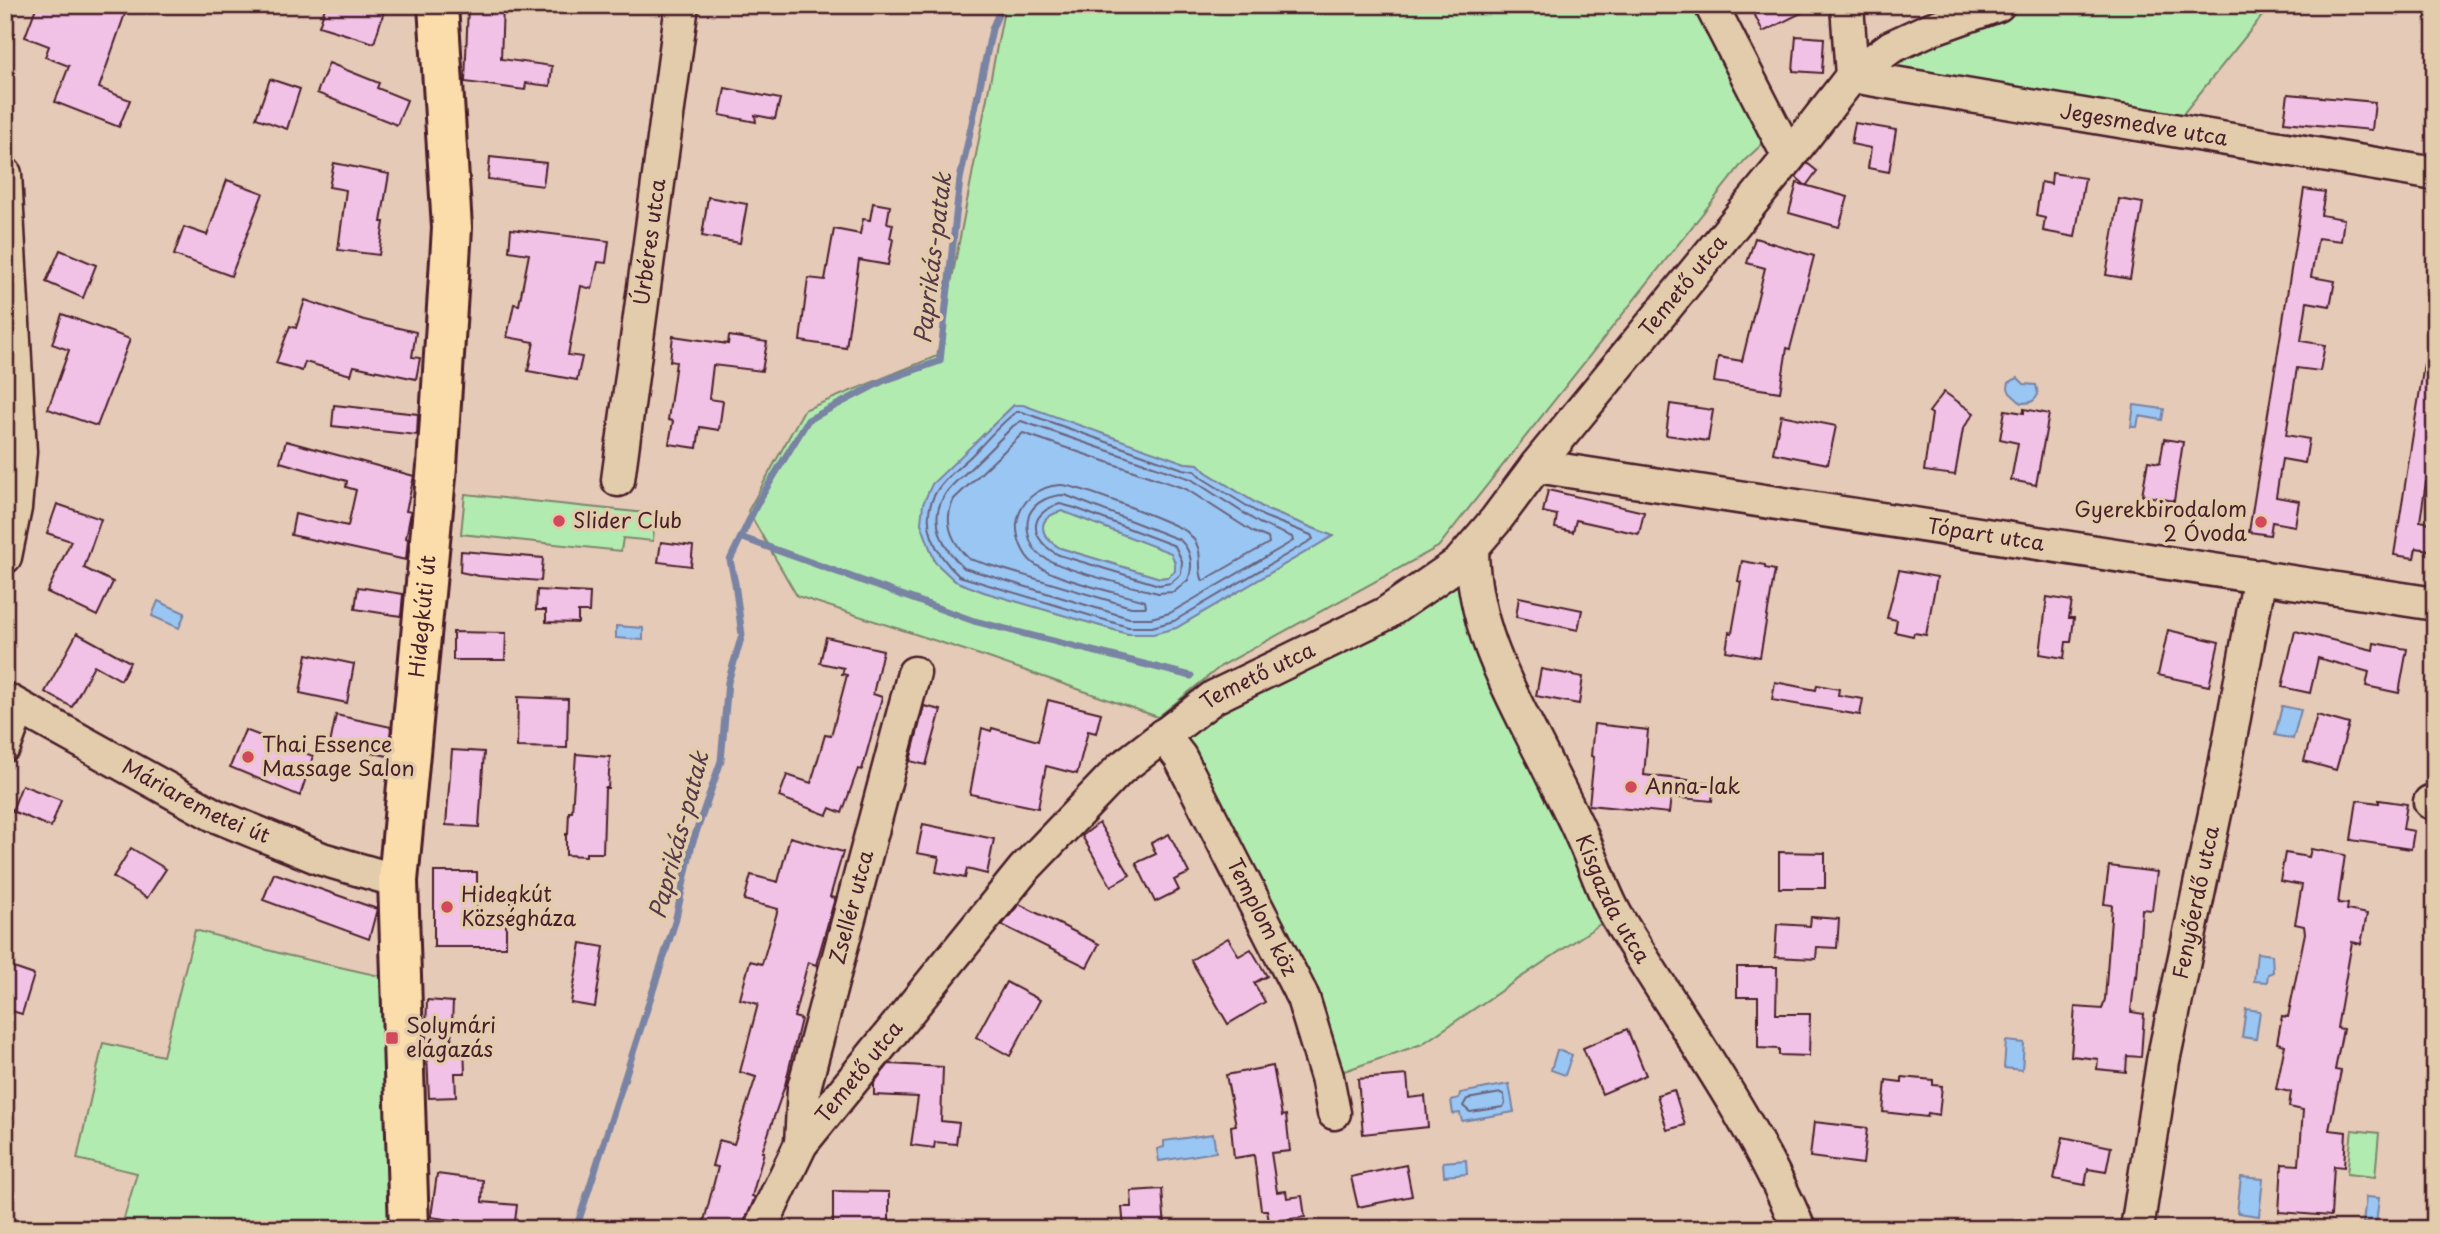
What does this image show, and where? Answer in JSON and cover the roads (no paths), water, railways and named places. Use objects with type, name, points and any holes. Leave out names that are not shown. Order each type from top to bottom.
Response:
[{"type":"main road","name":"Hidegkúti út","points":[[409,1229],[398,881],[437,466],[452,228],[438,5]]},
{"type":"street","name":"Úrbéres utca","points":[[618,480],[682,5]]},
{"type":"street","points":[[1711,5],[1789,157]]},
{"type":"street","points":[[1847,5],[1852,76]]},
{"type":"street","name":"Temető utca","points":[[760,1229],[801,1144],[1024,869],[1120,769],[1214,698],[1385,614],[1451,569],[1472,550],[1536,466],[1852,76],[1891,47],[1928,30],[1998,5]]},
{"type":"street","name":"Jegesmedve utca","points":[[1852,76],[2435,174]]},
{"type":"street","points":[[5,174],[20,452],[15,508],[5,557]]},
{"type":"street","name":"Tópart utca","points":[[1536,466],[2435,604]]},
{"type":"street","name":"Kisgazda utca","points":[[1472,550],[1472,573],[1486,637],[1504,682],[1583,838],[1615,914],[1741,1112],[1784,1193],[1799,1229]]},
{"type":"street","name":"Fenyőerdő utca","points":[[2137,1229],[2163,1061],[2225,766],[2260,576]]},
{"type":"street","name":"Zsellér utca","points":[[801,1144],[804,1088],[914,673]]},
{"type":"street","name":"Máriaremetei út","points":[[12,703],[214,814],[322,859],[398,881]]},
{"type":"street","points":[[5,746],[12,703]]},
{"type":"street","name":"Templom köz","points":[[1163,735],[1180,757],[1303,998],[1327,1077],[1334,1113]]},
{"type":"water","points":[[2018,378],[2024,384],[2036,385],[2038,394],[2034,400],[2021,403],[2010,393],[2009,382]]},
{"type":"water","points":[[1014,405],[1023,405],[1185,463],[1198,464],[1206,472],[1267,510],[1333,536],[1176,628],[1153,634],[1128,634],[955,581],[935,562],[921,523],[923,504],[932,484]],"holes":[[[1062,511],[1171,553],[1175,571],[1168,577],[1160,578],[1060,548],[1044,533],[1044,523],[1047,518]]]},
{"type":"water","points":[[2134,405],[2164,409],[2162,420],[2139,416],[2137,427],[2131,427]]},
{"type":"water","points":[[158,601],[185,613],[179,628],[152,616]]},
{"type":"water","points":[[616,626],[643,628],[643,640],[616,638]]},
{"type":"water","points":[[2282,706],[2301,710],[2293,739],[2275,735]]},
{"type":"water","points":[[2257,953],[2272,955],[2273,972],[2268,974],[2267,982],[2254,981]]},
{"type":"water","points":[[2246,1009],[2260,1011],[2256,1039],[2242,1037]]},
{"type":"water","points":[[2006,1041],[2024,1043],[2022,1070],[2004,1068]]},
{"type":"water","points":[[1557,1050],[1572,1055],[1565,1075],[1551,1070]]},
{"type":"water","points":[[1509,1084],[1514,1112],[1462,1121],[1460,1113],[1453,1114],[1451,1100],[1459,1098],[1460,1093]]},
{"type":"water","points":[[1213,1134],[1216,1152],[1159,1161],[1157,1149],[1164,1147],[1164,1141]]},
{"type":"water","points":[[1466,1160],[1467,1174],[1444,1176],[1443,1162]]},
{"type":"water","points":[[2241,1177],[2263,1179],[2259,1216],[2237,1213]]},
{"type":"water","points":[[2366,1197],[2379,1198],[2376,1224],[2363,1223]]},
{"type":"waterway","name":"Paprikás-patak","points":[[576,1229],[675,922],[692,844],[721,761],[728,682],[742,635],[730,560],[758,502],[808,420],[883,381],[940,361],[960,179],[992,29],[1002,5]]},
{"type":"waterway","points":[[743,538],[974,621],[1191,676]]},
{"type":"place","name":"Slider Club","points":[[559,521]]},
{"type":"place","name":"Gyerekbirodalom 2 Óvoda","points":[[2261,522]]},
{"type":"place","name":"Thai Essence Massage Salon","points":[[248,757]]},
{"type":"place","name":"Anna-lak","points":[[1631,787]]},
{"type":"place","name":"Hidegkút Községháza","points":[[447,907]]},
{"type":"place","name":"Solymári elágazás","points":[[392,1038]]}]
